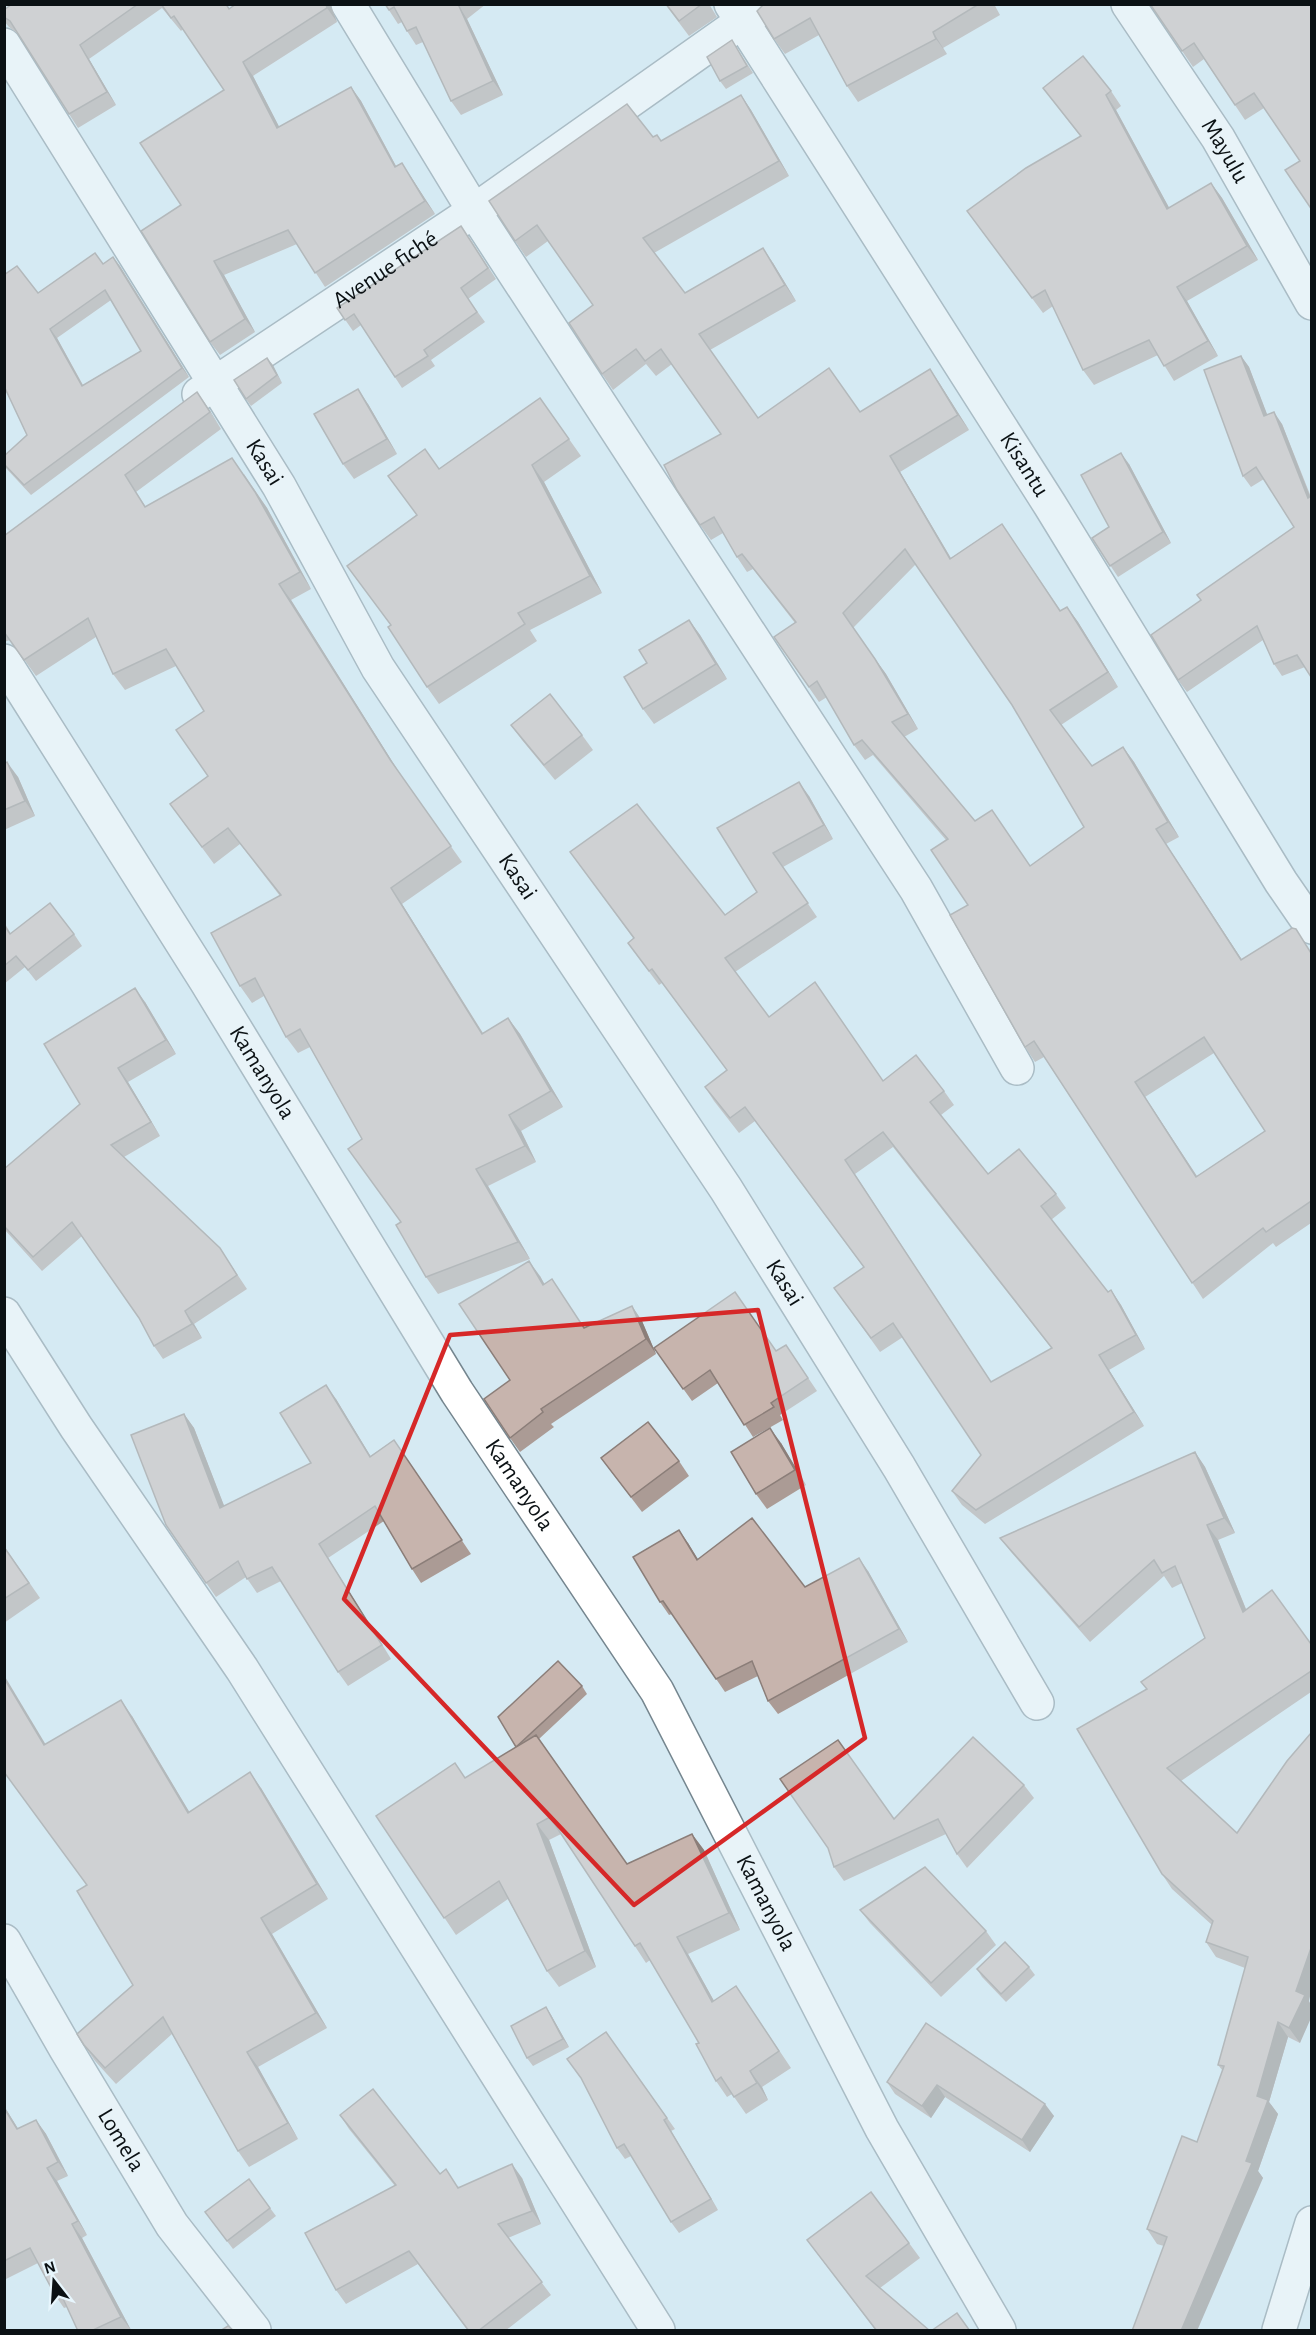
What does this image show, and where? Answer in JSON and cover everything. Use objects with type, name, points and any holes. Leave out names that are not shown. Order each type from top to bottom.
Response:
[{"type":"street","points":[[348,4],[474,211],[916,889],[1017,1068]]},
{"type":"street","name":"Mayulu","points":[[1128,4],[1218,138],[1311,303]]},
{"type":"street","name":"Avenue fiché","points":[[178,410],[215,381],[474,211],[746,10]]},
{"type":"street","name":"Kisantu","points":[[746,10],[1281,882],[1311,927]]},
{"type":"street","name":"Kasai","points":[[4,45],[279,486],[378,668],[732,1199],[898,1467],[1037,1703]]},
{"type":"street","name":"Kamanyola","points":[[4,661],[206,981],[457,1392],[657,1691],[882,2129],[999,2331]]},
{"type":"street","points":[[4,1314],[76,1427],[242,1669],[658,2331]]},
{"type":"street","name":"Lomela","points":[[4,1941],[172,2225],[254,2331]]},
{"type":"street","points":[[1279,2331],[1311,2223]]},
{"type":"highlighted area","points":[[758,1310],[865,1738],[634,1905],[344,1599],[450,1335]]},
{"type":"building","points":[[12,4],[138,4],[80,45],[107,92],[69,114],[10,21],[4,17],[4,10]]},
{"type":"building","points":[[161,4],[226,4],[229,9],[236,4],[326,4],[327,8],[243,62],[277,128],[351,87],[395,167],[402,163],[425,201],[315,273],[288,230],[214,261],[245,319],[210,342],[141,231],[181,205],[140,143],[224,90],[174,16],[171,18]]},
{"type":"building","points":[[385,4],[458,4],[493,81],[451,101],[416,27],[407,31],[394,7],[389,10]]},
{"type":"building","points":[[666,4],[702,4],[679,21]]},
{"type":"building","points":[[764,4],[979,4],[933,32],[936,39],[847,86],[810,18],[774,39],[757,11]]},
{"type":"building","points":[[1150,4],[1311,4],[1310,207],[1285,170],[1300,161],[1254,93],[1235,105],[1194,43],[1182,51]]},
{"type":"building","points":[[732,40],[747,66],[720,81],[707,57]]},
{"type":"building","points":[[1083,56],[1111,91],[1106,95],[1167,209],[1211,183],[1247,246],[1177,287],[1208,341],[1164,366],[1149,340],[1083,370],[1045,290],[1032,298],[967,211],[1026,168],[1081,136],[1043,88]]},
{"type":"building","points":[[741,95],[779,161],[643,238],[685,293],[763,248],[785,285],[699,334],[758,418],[829,368],[860,412],[930,369],[958,415],[890,456],[950,559],[1002,524],[1060,611],[1067,607],[1108,672],[1050,710],[1092,766],[1123,747],[1168,822],[1156,829],[1241,960],[1292,928],[1296,929],[1311,953],[1311,1201],[1266,1232],[1263,1228],[1192,1283],[1034,1041],[1025,1047],[950,915],[968,905],[931,850],[948,839],[862,740],[854,745],[817,681],[809,687],[774,637],[796,622],[742,554],[737,557],[714,517],[700,525],[677,490],[664,465],[721,434],[661,349],[645,361],[636,349],[602,374],[569,323],[593,305],[537,225],[515,241],[489,201],[627,104],[653,137],[657,135],[661,141]],"holes":[[[905,549],[1012,705],[1084,827],[1030,866],[992,810],[975,821],[892,722],[908,714],[875,659],[843,613]],[[1204,1037],[1265,1131],[1196,1177],[1135,1082]]]},
{"type":"building","points":[[461,226],[488,268],[461,288],[477,312],[424,350],[428,356],[395,377],[354,314],[345,320],[337,308]]},
{"type":"building","points":[[95,253],[103,264],[113,257],[182,368],[24,485],[4,464],[4,456],[27,435],[4,386],[4,275],[17,266],[38,293]],"holes":[[[105,290],[141,351],[82,386],[50,329]]]},
{"type":"building","points":[[1241,356],[1264,416],[1274,412],[1308,498],[1311,496],[1311,677],[1297,655],[1274,664],[1257,626],[1178,680],[1151,635],[1201,600],[1197,595],[1294,527],[1256,467],[1243,476],[1204,370]]},
{"type":"building","points":[[267,358],[277,375],[246,399],[234,380]]},
{"type":"building","points":[[358,389],[387,439],[343,464],[314,414]]},
{"type":"building","points":[[197,392],[210,412],[125,475],[145,507],[232,458],[255,492],[300,572],[279,584],[391,761],[451,846],[391,888],[482,1034],[508,1018],[551,1091],[509,1115],[525,1146],[476,1169],[518,1242],[426,1277],[396,1225],[401,1222],[348,1149],[362,1139],[300,1029],[286,1037],[255,978],[240,986],[211,933],[281,895],[228,828],[202,847],[170,804],[208,776],[176,730],[204,711],[166,649],[113,674],[88,618],[24,660],[4,632],[4,536]]},
{"type":"building","points":[[540,398],[569,439],[532,465],[590,576],[518,613],[525,624],[427,687],[388,627],[391,625],[347,566],[417,515],[388,476],[425,449],[439,469]]},
{"type":"building","points":[[1121,453],[1163,532],[1110,566],[1092,538],[1109,527],[1081,475]]},
{"type":"building","points":[[689,620],[716,664],[643,709],[624,677],[647,663],[639,650]]},
{"type":"building","points":[[550,694],[582,735],[544,765],[511,725]]},
{"type":"building","points":[[7,762],[25,801],[4,810],[4,764]]},
{"type":"building","points":[[799,782],[824,825],[773,853],[808,903],[725,958],[769,1017],[815,982],[883,1081],[916,1055],[944,1091],[930,1102],[988,1174],[1019,1149],[1056,1194],[1041,1206],[1108,1292],[1111,1290],[1136,1335],[1099,1355],[1134,1412],[976,1510],[952,1491],[981,1455],[893,1323],[871,1338],[834,1288],[864,1267],[745,1107],[730,1118],[705,1087],[727,1070],[652,969],[649,971],[628,943],[634,938],[570,852],[637,804],[725,915],[757,892],[717,828]],"holes":[[[883,1132],[1052,1348],[991,1382],[845,1160]]]},
{"type":"building","points":[[50,903],[74,934],[28,970],[16,956],[4,966],[4,925],[10,934]]},
{"type":"building","points":[[135,988],[166,1040],[118,1068],[151,1122],[111,1145],[220,1248],[237,1275],[185,1311],[192,1324],[154,1346],[139,1318],[72,1222],[33,1257],[4,1226],[4,1169],[80,1104],[44,1044]]},
{"type":"building","points":[[529,1261],[543,1285],[552,1279],[584,1328],[632,1306],[646,1339],[541,1409],[543,1412],[510,1438],[484,1399],[510,1380],[459,1304]]},
{"type":"building","points":[[735,1292],[776,1351],[786,1345],[808,1378],[771,1403],[774,1407],[744,1425],[710,1370],[683,1389],[654,1348]]},
{"type":"building","points":[[326,1385],[370,1457],[394,1440],[462,1540],[412,1569],[375,1506],[319,1544],[382,1645],[338,1672],[272,1567],[247,1579],[238,1561],[206,1583],[166,1525],[131,1435],[184,1414],[220,1508],[311,1463],[280,1413]]},
{"type":"building","points":[[648,1422],[679,1461],[631,1497],[601,1458]]},
{"type":"building","points":[[770,1428],[795,1470],[756,1494],[731,1452]]},
{"type":"building","points":[[1195,1452],[1224,1518],[1207,1525],[1243,1612],[1272,1590],[1311,1644],[1311,1671],[1167,1768],[1237,1833],[1287,1761],[1311,1733],[1311,1948],[1296,1991],[1305,1995],[1289,2028],[1278,2022],[1257,2096],[1268,2100],[1246,2161],[1252,2163],[1181,2331],[1132,2331],[1167,2237],[1147,2229],[1182,2136],[1197,2142],[1224,2066],[1218,2065],[1248,1957],[1206,1942],[1213,1921],[1162,1874],[1077,1729],[1147,1689],[1141,1682],[1205,1638],[1175,1566],[1162,1573],[1154,1560],[1079,1627],[1000,1538]]},
{"type":"building","points":[[752,1518],[805,1587],[859,1558],[899,1629],[768,1701],[752,1661],[716,1679],[663,1601],[660,1602],[633,1557],[679,1530],[697,1560]]},
{"type":"building","points":[[4,1547],[29,1583],[4,1599]]},
{"type":"building","points":[[558,1661],[582,1686],[516,1747],[498,1717]]},
{"type":"building","points":[[4,1678],[44,1745],[121,1700],[188,1813],[250,1772],[317,1884],[261,1918],[316,2013],[247,2052],[288,2123],[238,2151],[163,2017],[105,2068],[84,2045],[77,2034],[133,1985],[77,1891],[87,1885],[4,1772]]},
{"type":"building","points":[[536,1735],[627,1864],[692,1834],[729,1913],[677,1937],[712,2002],[736,1986],[779,2051],[750,2071],[757,2083],[734,2097],[721,2077],[716,2081],[696,2044],[699,2043],[640,1943],[635,1946],[550,1817],[537,1824],[585,1951],[547,1971],[499,1881],[444,1918],[376,1816],[455,1763],[465,1778]]},
{"type":"building","points":[[973,1737],[1024,1785],[957,1854],[938,1819],[834,1867],[828,1848],[780,1779],[838,1740],[894,1819]]},
{"type":"building","points":[[925,1867],[986,1931],[931,1983],[860,1910]]},
{"type":"building","points":[[1005,1942],[1029,1967],[1001,1994],[977,1969]]},
{"type":"building","points":[[546,2007],[563,2039],[527,2058],[511,2026]]},
{"type":"building","points":[[926,2023],[1045,2104],[1022,2140],[937,2085],[922,2106],[887,2082]]},
{"type":"building","points":[[606,2032],[667,2118],[664,2120],[711,2199],[671,2222],[624,2144],[617,2148],[581,2078],[567,2059]]},
{"type":"building","points":[[373,2089],[440,2174],[446,2169],[458,2188],[512,2164],[532,2211],[498,2224],[542,2282],[478,2331],[469,2331],[409,2251],[336,2290],[305,2233],[396,2185],[340,2115]]},
{"type":"building","points":[[4,2108],[17,2129],[36,2120],[58,2162],[47,2168],[78,2221],[72,2224],[121,2317],[91,2331],[78,2331],[60,2292],[55,2295],[30,2248],[4,2261]]},
{"type":"building","points":[[249,2179],[270,2208],[227,2241],[205,2212]]},
{"type":"building","points":[[871,2192],[909,2243],[866,2276],[930,2331],[877,2331],[807,2240]]},
{"type":"building","points":[[957,2313],[970,2331],[931,2331]]},
{"type":"building","points":[[228,2326],[234,2331],[220,2331]]}]
